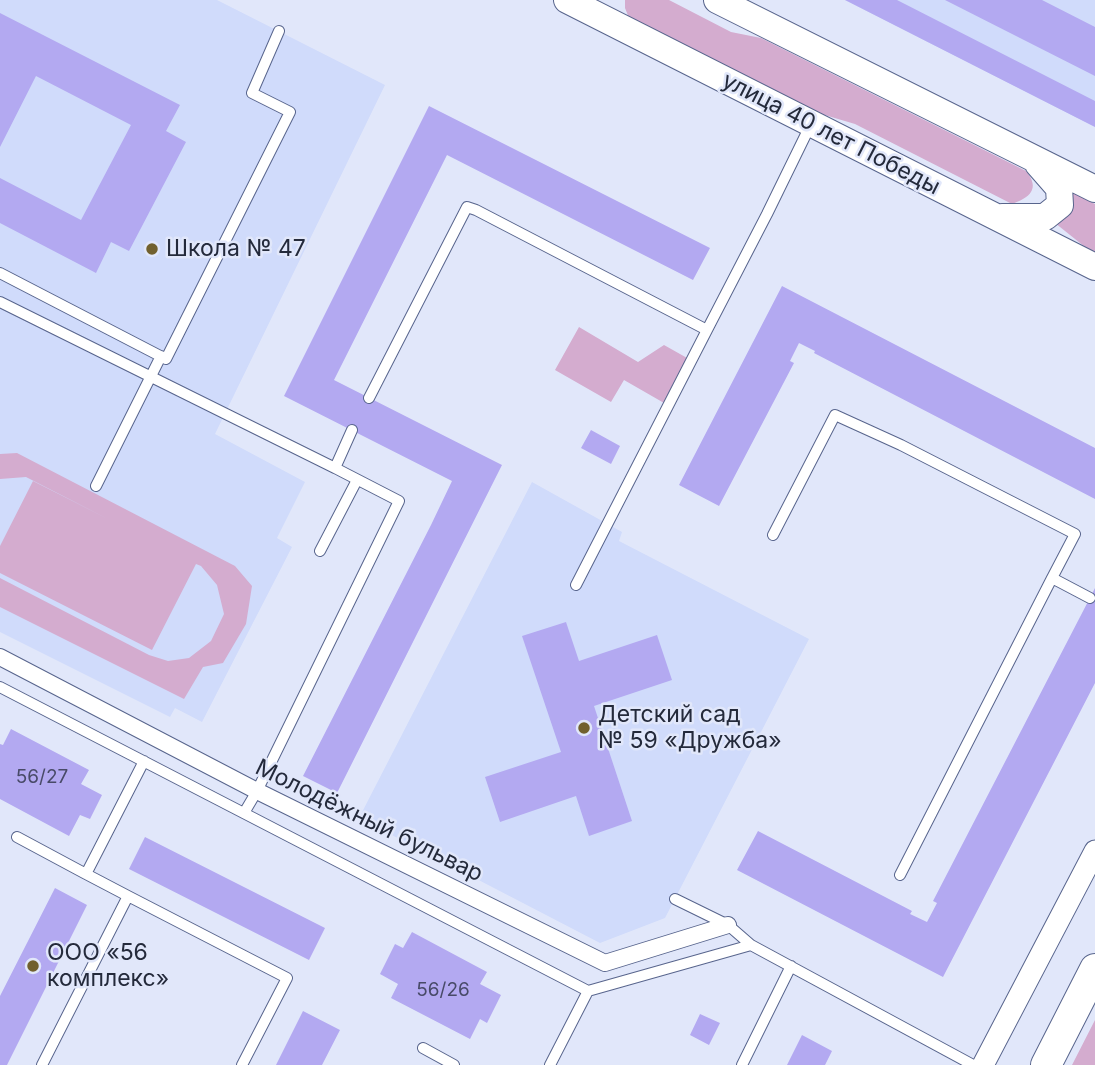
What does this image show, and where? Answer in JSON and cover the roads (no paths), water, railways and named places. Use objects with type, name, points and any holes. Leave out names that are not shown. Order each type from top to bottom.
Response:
[{"type":"main road","points":[[1046,1065],[1095,969]]},
{"type":"street","name":"улица 40 лет Победы","points":[[567,0],[1095,267]]},
{"type":"street","points":[[609,0],[610,9],[623,29]]},
{"type":"street","points":[[717,0],[1095,189]]},
{"type":"street","points":[[993,217],[1045,217],[1060,205],[1059,188],[1029,155]]},
{"type":"street","name":"Молодёжный бульвар","points":[[0,657],[257,791],[605,963],[728,925]]},
{"type":"street","points":[[983,1065],[1095,851]]},
{"type":"lane","points":[[0,273],[166,359],[290,112],[252,93],[279,31]]},
{"type":"lane","points":[[576,585],[768,214],[811,124]]},
{"type":"lane","points":[[369,398],[467,206],[707,330]]},
{"type":"lane","points":[[0,302],[400,501],[244,813]]},
{"type":"lane","points":[[97,350],[109,329]]},
{"type":"lane","points":[[96,486],[161,356]]},
{"type":"lane","points":[[773,535],[835,415],[901,445],[1075,534],[900,875]]},
{"type":"lane","points":[[335,468],[352,430]]},
{"type":"lane","points":[[320,551],[357,480]]},
{"type":"lane","points":[[1052,578],[1090,598]]},
{"type":"lane","points":[[0,687],[588,990],[751,946]]},
{"type":"lane","points":[[86,874],[144,761]]},
{"type":"lane","points":[[17,837],[287,978],[242,1065]]},
{"type":"lane","points":[[42,1065],[128,896]]},
{"type":"lane","points":[[675,899],[728,925],[751,946],[973,1065]]},
{"type":"lane","points":[[742,1065],[791,966]]},
{"type":"lane","points":[[550,1065],[588,990]]},
{"type":"lane","points":[[423,1048],[454,1065]]},
{"type":"place","name":"Школа № 47","points":[[152,249]]},
{"type":"place","name":"Детский сад № 59 «Дружба»","points":[[584,728]]},
{"type":"place","name":"ООО «56 комплекс»","points":[[33,966]]}]
